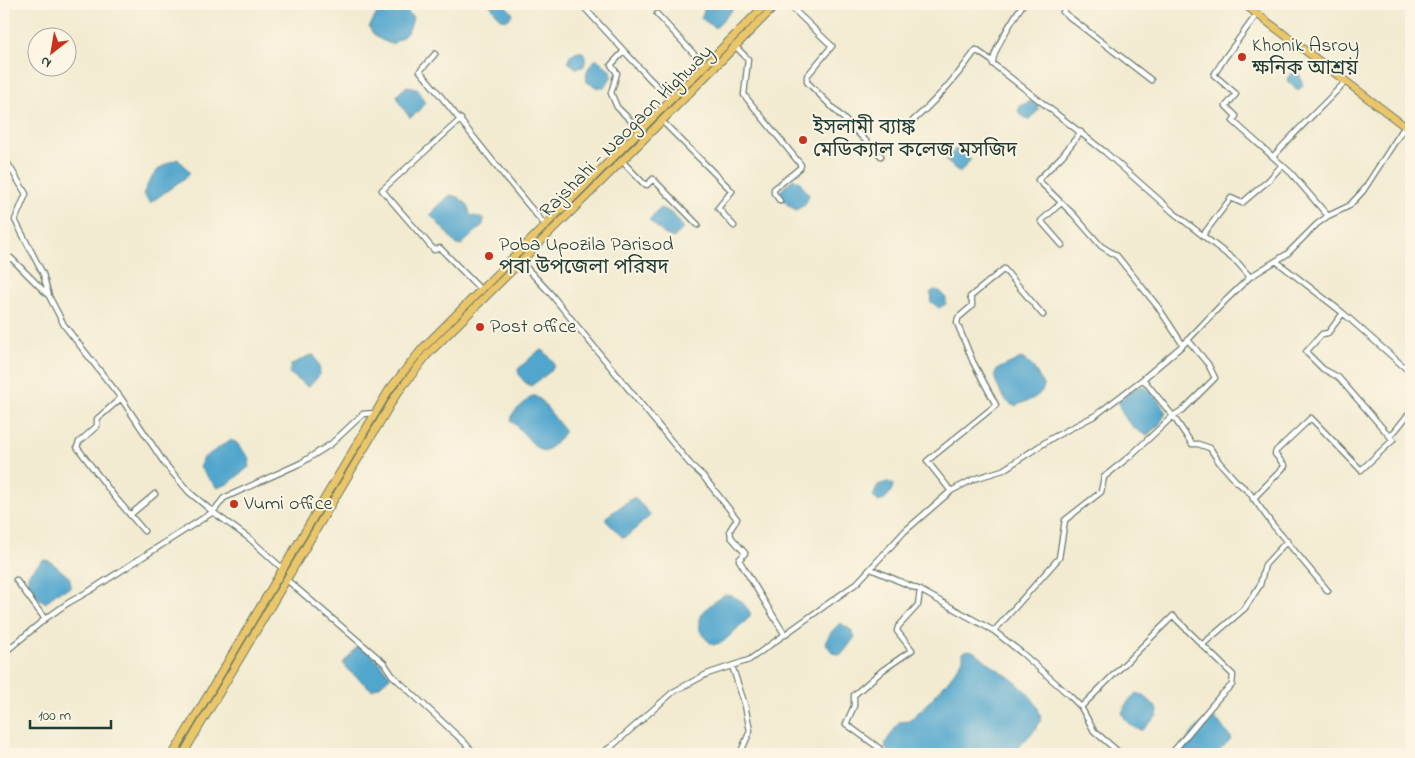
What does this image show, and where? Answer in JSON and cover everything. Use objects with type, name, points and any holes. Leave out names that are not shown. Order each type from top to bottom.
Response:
[{"type":"main road","name":"Rajshahi - Naogaon Highway","points":[[173,754],[284,570],[389,390],[422,349],[521,262],[622,162],[732,44],[766,4]]},
{"type":"main road","name":"Rajshahi - Naogaon Highway","points":[[183,754],[396,395],[428,354],[546,226],[704,66],[777,4]]},
{"type":"main road","points":[[1244,4],[1408,128]]},
{"type":"main road","points":[[312,521],[319,525]]},
{"type":"main road","points":[[255,618],[262,622]]},
{"type":"street","points":[[581,4],[672,100]]},
{"type":"street","points":[[788,4],[832,46],[806,76],[807,82],[880,156]]},
{"type":"street","points":[[992,61],[1005,33],[1023,4]]},
{"type":"street","points":[[1068,4],[1063,12],[1151,80]]},
{"type":"street","points":[[657,14],[704,66]]},
{"type":"street","points":[[1257,14],[1214,75],[1236,94],[1226,106],[1236,116],[1233,121],[1282,165],[1328,216]]},
{"type":"street","points":[[732,44],[748,59],[744,95],[801,165],[800,168],[774,189],[774,193],[780,201]]},
{"type":"street","points":[[907,126],[922,113],[964,67],[976,50],[1081,132],[1238,264],[1250,278]]},
{"type":"street","points":[[624,51],[611,65],[617,73],[610,93],[617,107],[641,131]]},
{"type":"street","points":[[435,54],[420,71],[461,119],[515,190],[546,226]]},
{"type":"street","points":[[1273,157],[1346,81]]},
{"type":"street","points":[[461,119],[382,190],[434,250],[440,248],[484,293]]},
{"type":"street","points":[[662,120],[732,191],[718,208],[734,226]]},
{"type":"street","points":[[600,754],[611,747],[673,692],[707,674],[749,660],[857,583],[905,531],[951,491],[974,479],[1003,470],[1052,438],[1096,416],[1183,345],[1250,278],[1287,254],[1317,224],[1328,216],[1349,206],[1363,191],[1408,128]]},
{"type":"street","points":[[1081,132],[1062,156],[1038,180],[1101,246],[1117,256],[1158,307],[1183,345]]},
{"type":"street","points":[[4,157],[26,194],[15,220],[43,274],[49,296],[64,325],[121,398],[179,481],[214,512],[250,539],[284,570]]},
{"type":"street","points":[[622,162],[643,183],[647,184],[653,179],[698,225]]},
{"type":"street","points":[[1203,235],[1231,198],[1242,203],[1269,180],[1282,165]]},
{"type":"street","points":[[1061,203],[1040,221],[1062,245]]},
{"type":"street","points":[[4,256],[11,258],[49,296]]},
{"type":"street","points":[[1276,261],[1343,312],[1411,373]]},
{"type":"street","points":[[521,262],[550,293],[690,464],[703,476],[737,518],[730,530],[731,537],[745,554],[738,560],[785,635]]},
{"type":"street","points":[[951,491],[927,461],[996,405],[962,339],[957,323],[958,318],[972,306],[970,297],[1004,270],[1043,315]]},
{"type":"street","points":[[1253,499],[1286,466],[1275,454],[1276,451],[1312,418],[1361,470],[1393,440],[1338,377],[1323,369],[1306,352],[1322,334],[1328,333],[1343,312]]},
{"type":"street","points":[[994,631],[1059,558],[1065,520],[1101,492],[1104,477],[1184,409],[1215,378],[1208,364],[1188,340]]},
{"type":"street","points":[[1143,379],[1174,416],[1192,444],[1210,448],[1219,462],[1248,492],[1328,591]]},
{"type":"street","points":[[121,398],[96,419],[97,426],[79,442],[77,447],[144,531]]},
{"type":"street","points":[[1390,436],[1411,411]]},
{"type":"street","points":[[4,653],[68,602],[107,580],[214,512],[224,498],[301,463],[331,444],[363,414],[375,412]]},
{"type":"street","points":[[130,515],[155,494]]},
{"type":"street","points":[[1202,644],[1245,608],[1260,585],[1265,565],[1287,541]]},
{"type":"street","points":[[871,569],[920,590],[994,631],[1023,654],[1081,707],[1094,731],[1120,754]]},
{"type":"street","points":[[16,580],[45,619]]},
{"type":"street","points":[[287,580],[384,663],[392,675],[464,742],[474,754]]},
{"type":"street","points":[[879,748],[846,724],[854,706],[854,695],[883,670],[912,650],[897,631],[898,627],[918,605],[920,590]]},
{"type":"street","points":[[1081,707],[1173,616],[1233,675],[1232,685],[1220,696],[1171,754]]},
{"type":"street","points":[[732,666],[745,705],[750,731],[740,754]]},
{"type":"water","points":[[388,4],[399,4],[413,17],[407,33],[392,44],[378,38],[369,27],[380,8]]},
{"type":"water","points":[[489,4],[504,4],[513,13],[508,20],[501,19]]},
{"type":"water","points":[[709,4],[738,4],[715,28],[701,18]]},
{"type":"water","points":[[576,52],[583,52],[585,56],[583,67],[576,68],[568,62],[570,55]]},
{"type":"water","points":[[595,60],[598,60],[611,70],[612,76],[604,88],[598,88],[587,82],[586,75]]},
{"type":"water","points":[[1291,73],[1300,75],[1303,86],[1298,90],[1288,82],[1287,79]]},
{"type":"water","points":[[407,86],[417,88],[425,102],[418,112],[410,118],[400,104],[397,95]]},
{"type":"water","points":[[1031,101],[1038,106],[1038,111],[1028,120],[1020,115],[1018,111],[1020,106]]},
{"type":"water","points":[[956,148],[971,159],[960,173],[946,161]]},
{"type":"water","points":[[178,159],[189,171],[189,175],[150,203],[143,194],[152,177],[165,164]]},
{"type":"water","points":[[793,179],[800,182],[809,195],[805,205],[796,210],[789,206],[779,195],[781,190]]},
{"type":"water","points":[[450,195],[458,197],[468,205],[470,215],[484,219],[483,225],[461,245],[457,245],[430,214]]},
{"type":"water","points":[[660,208],[674,215],[683,228],[673,238],[664,234],[649,220]]},
{"type":"water","points":[[934,290],[939,291],[946,298],[946,304],[939,308],[930,301],[932,297],[930,293]]},
{"type":"water","points":[[543,350],[553,361],[554,366],[551,371],[531,386],[522,379],[518,369],[537,352]]},
{"type":"water","points":[[314,355],[320,372],[308,387],[289,373],[291,365]]},
{"type":"water","points":[[1021,358],[1032,366],[1044,387],[1036,397],[1015,406],[1004,398],[994,375],[998,369]]},
{"type":"water","points":[[1138,386],[1151,392],[1166,413],[1159,425],[1147,435],[1137,430],[1128,422],[1118,402]]},
{"type":"water","points":[[532,396],[541,400],[565,431],[558,441],[545,452],[537,448],[511,420],[513,413]]},
{"type":"water","points":[[230,440],[236,442],[250,459],[249,467],[228,484],[217,488],[200,468],[202,459]]},
{"type":"water","points":[[887,482],[893,484],[892,489],[887,497],[879,502],[873,497],[878,485]]},
{"type":"water","points":[[634,497],[651,515],[623,538],[606,521],[606,517]]},
{"type":"water","points":[[43,560],[50,561],[70,578],[70,588],[56,593],[46,603],[34,595],[26,584],[29,573]]},
{"type":"water","points":[[724,595],[733,596],[745,605],[750,612],[750,617],[723,642],[713,645],[700,631],[700,618],[709,606]]},
{"type":"water","points":[[840,623],[850,629],[855,637],[843,653],[839,655],[833,653],[825,643],[831,632]]},
{"type":"water","points":[[358,646],[367,649],[391,676],[372,690],[349,671],[343,663]]},
{"type":"water","points":[[969,650],[980,655],[1029,695],[1035,703],[1041,721],[1034,731],[1012,754],[893,754],[885,749],[886,742],[899,722],[909,721],[922,709],[948,681],[963,659],[963,652]]},
{"type":"water","points":[[1136,693],[1149,700],[1158,711],[1157,716],[1143,730],[1136,729],[1130,725],[1122,713],[1126,704]]},
{"type":"water","points":[[1215,719],[1231,737],[1230,741],[1216,754],[1181,754],[1190,735],[1198,726],[1206,720]]},
{"type":"place","name":"Khonik Asroy ক্ষনিক আশ্রয়","points":[[1242,57]]},
{"type":"place","name":"ইসলামী ব্যাঙ্ক মেডিক্যাল কলেজ মসজিদ","points":[[803,140]]},
{"type":"place","name":"Poba Upozila Parisod পবা উপজেলা পরিষদ","points":[[489,256]]},
{"type":"place","name":"Post office","points":[[480,327]]},
{"type":"place","name":"Vumi office","points":[[234,504]]}]
